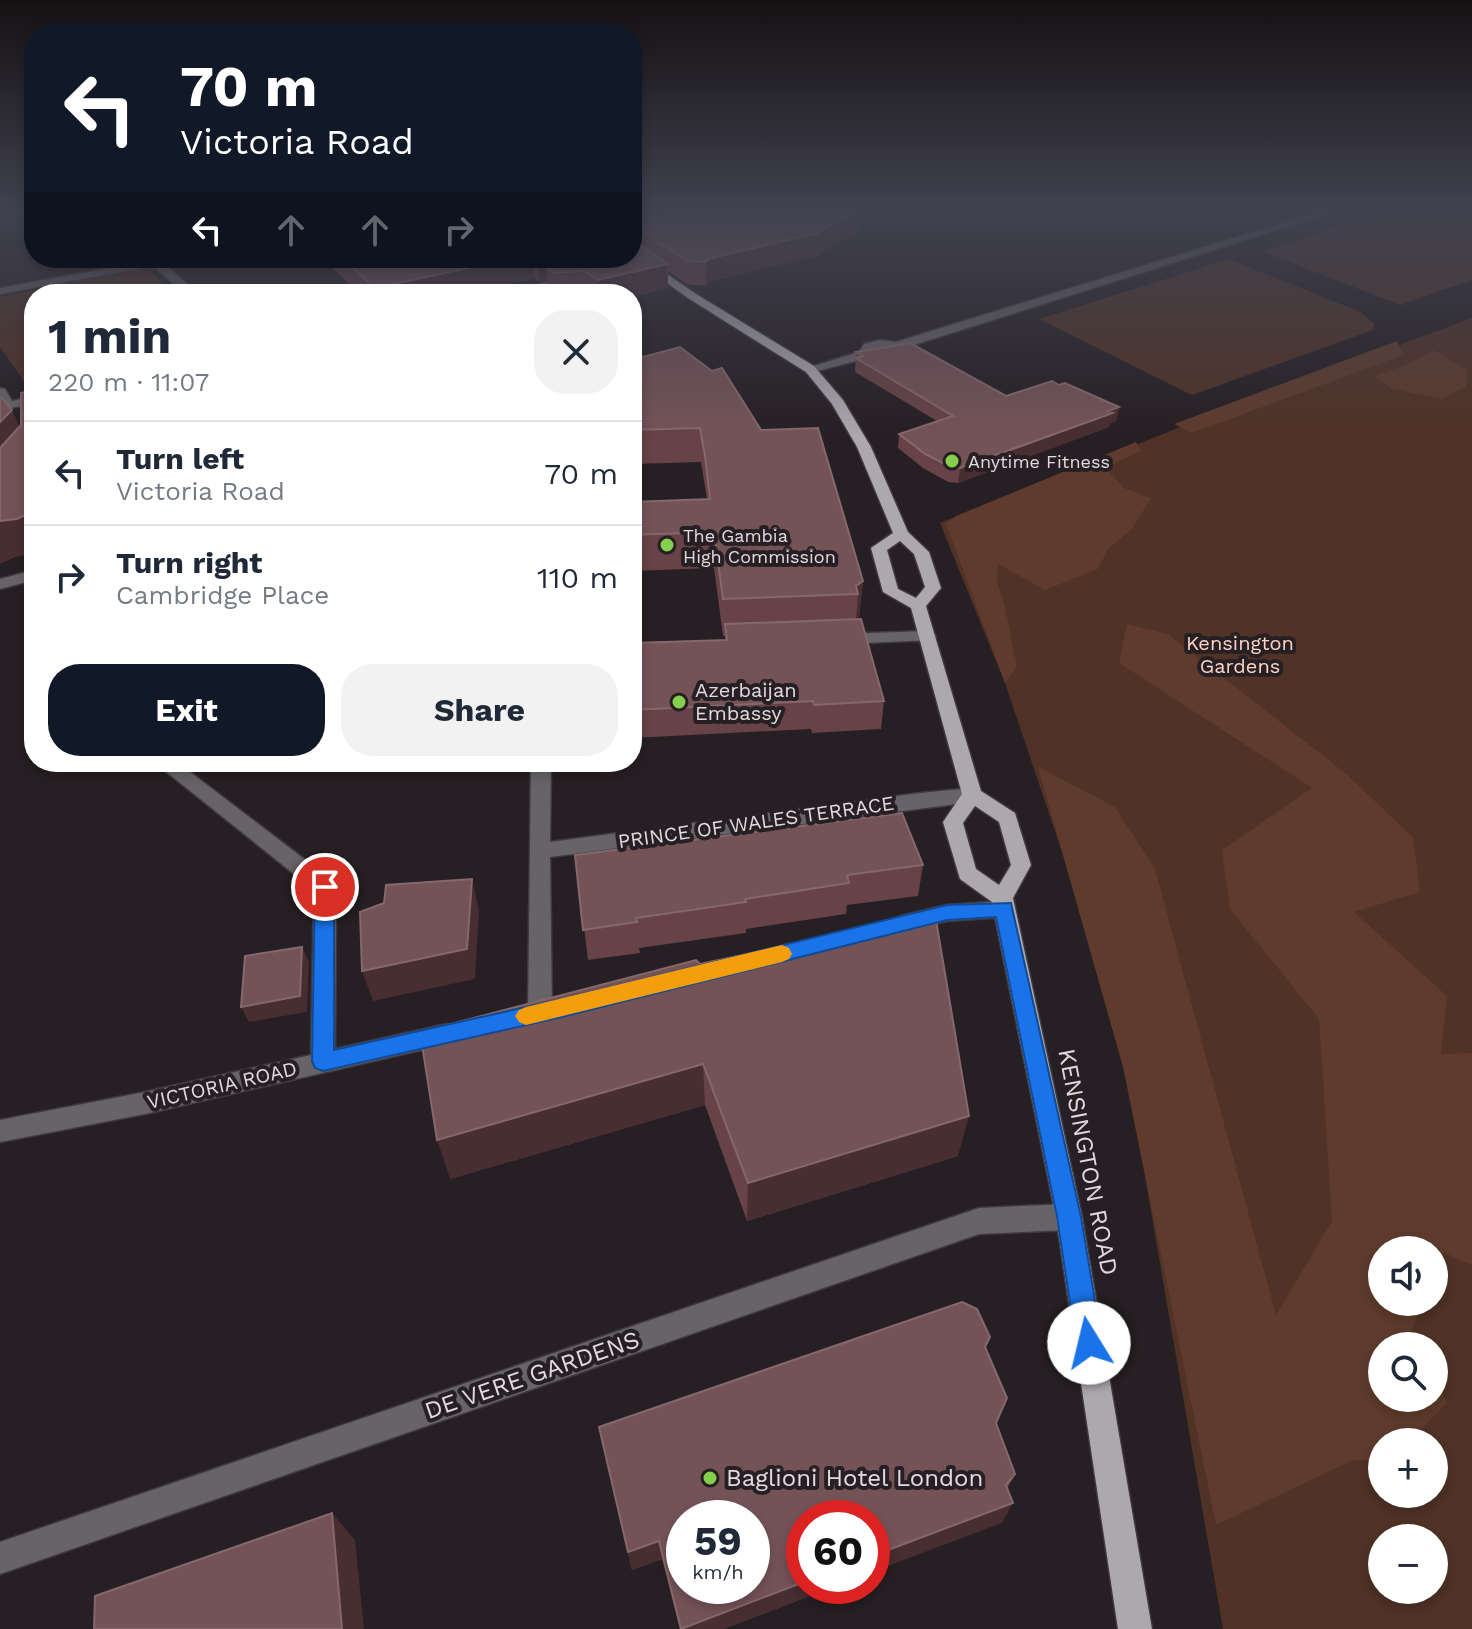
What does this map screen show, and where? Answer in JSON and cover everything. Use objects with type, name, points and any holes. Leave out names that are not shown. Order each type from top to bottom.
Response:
[{"type":"main road","points":[[678,286],[810,369],[838,403],[864,447],[899,527],[919,549],[933,588],[918,605]]},
{"type":"main road","points":[[899,527],[879,548],[891,592],[918,605],[972,795],[1008,818],[1021,865],[1003,903],[967,873],[953,822],[972,795]]},
{"type":"main road","name":"KENSINGTON ROAD","points":[[1003,903],[1069,1217],[1135,1629]]},
{"type":"street","points":[[810,369],[863,355],[894,353],[897,346],[1090,286]]},
{"type":"street","points":[[0,291],[24,287]]},
{"type":"street","points":[[0,392],[23,423]]},
{"type":"street","points":[[9,406],[24,402]]},
{"type":"street","points":[[0,584],[24,578]]},
{"type":"street","points":[[819,640],[928,636]]},
{"type":"street","points":[[177,772],[325,887],[323,1061]]},
{"type":"street","points":[[512,1019],[551,1010],[540,851],[541,772]]},
{"type":"street","name":"PRINCE OF WALES TERRACE","points":[[540,851],[972,795]]},
{"type":"street","points":[[885,928],[1003,903]]},
{"type":"street","name":"VICTORIA ROAD","points":[[0,1131],[145,1103],[468,1029]]},
{"type":"street","name":"DE VERE GARDENS","points":[[0,1558],[979,1221],[1069,1217]]},
{"type":"green space","points":[[1143,286],[1296,286],[1360,312],[1374,323],[1373,330],[1192,395],[1039,319]]},
{"type":"green space","points":[[1351,286],[1455,286],[1400,305]]},
{"type":"green space","points":[[24,292],[24,381],[0,347],[0,297]]},
{"type":"green space","name":"Kensington Gardens","points":[[1472,318],[1472,1629],[1223,1629],[1127,1072],[1088,929],[1005,683],[940,523],[1203,418]]},
{"type":"shaded area","points":[[1397,341],[1404,355],[1192,433],[1174,424]]},
{"type":"shaded area","points":[[1433,350],[1468,370],[1466,386],[1442,399],[1392,389],[1374,376],[1406,365]]},
{"type":"shaded area","points":[[1136,442],[1141,451],[1106,468],[1124,488],[1151,498],[1132,529],[1108,549],[1098,569],[1045,590],[998,564],[997,582],[1017,667],[1005,683],[946,524],[956,516]]},
{"type":"shaded area","points":[[1127,624],[1168,634],[1344,772],[1413,837],[1420,892],[1354,912],[1447,996],[1441,1054],[1472,1053],[1472,1265],[1448,1255],[1448,1236],[1368,1236],[1368,1316],[1418,1316],[1413,1332],[1368,1332],[1368,1412],[1438,1412],[1422,1428],[1368,1428],[1368,1460],[1351,1461],[1216,1525],[1123,1067],[1038,767],[1115,807],[1155,869],[1276,1315],[1332,1221],[1319,1019],[1230,909],[1222,850],[1312,788],[1119,663]]},
{"type":"building","points":[[910,343],[1006,396],[1052,381],[1059,385],[1065,383],[1119,407],[1108,411],[1113,413],[960,468],[951,467],[925,454],[899,434],[953,416],[856,358],[863,356],[856,352]]},
{"type":"building","points":[[680,347],[712,371],[722,368],[761,430],[818,428],[863,581],[856,586],[858,594],[723,599],[714,532],[642,535],[642,502],[710,499],[700,428],[642,430],[643,357]]},
{"type":"building","points":[[24,392],[24,516],[0,521],[0,448],[21,425],[21,393]]},
{"type":"building","points":[[0,398],[12,410],[0,422]]},
{"type":"building","points":[[861,619],[884,701],[814,705],[813,701],[642,710],[642,643],[727,640],[725,624]]},
{"type":"building","points":[[902,813],[923,865],[847,875],[849,883],[636,918],[637,922],[583,930],[575,855]]},
{"type":"building","points":[[472,879],[467,949],[362,971],[360,912],[384,903],[386,885]]},
{"type":"building","points":[[935,914],[969,1116],[748,1183],[703,1064],[437,1140],[420,1032],[696,960],[700,964]]},
{"type":"building","points":[[302,947],[300,996],[241,1007],[245,956]]},
{"type":"building","name":"Baglioni Hotel London","points":[[962,1302],[977,1309],[990,1337],[985,1347],[1007,1398],[996,1423],[1015,1474],[1006,1485],[1013,1503],[890,1549],[890,1500],[786,1500],[786,1589],[770,1595],[770,1500],[666,1500],[666,1569],[659,1541],[628,1552],[599,1427]]},
{"type":"building","points":[[332,1513],[342,1629],[94,1629],[95,1596]]},
{"type":"building","name":"Baglioni Hotel London","points":[[675,1604],[746,1604],[681,1629]]},
{"type":"slow traffic","points":[[526,1016],[782,954]]},
{"type":"place","name":"Anytime Fitness","points":[[952,461]]},
{"type":"place","name":"The Gambia High Commission","points":[[667,545]]},
{"type":"place","name":"Azerbaijan Embassy","points":[[679,702]]},
{"type":"place","name":"Baglioni Hotel London","points":[[710,1478]]},
{"type":"route","points":[[325,887],[323,1061],[562,1008],[947,913],[1004,909],[1069,1217],[1089,1343]]}]
